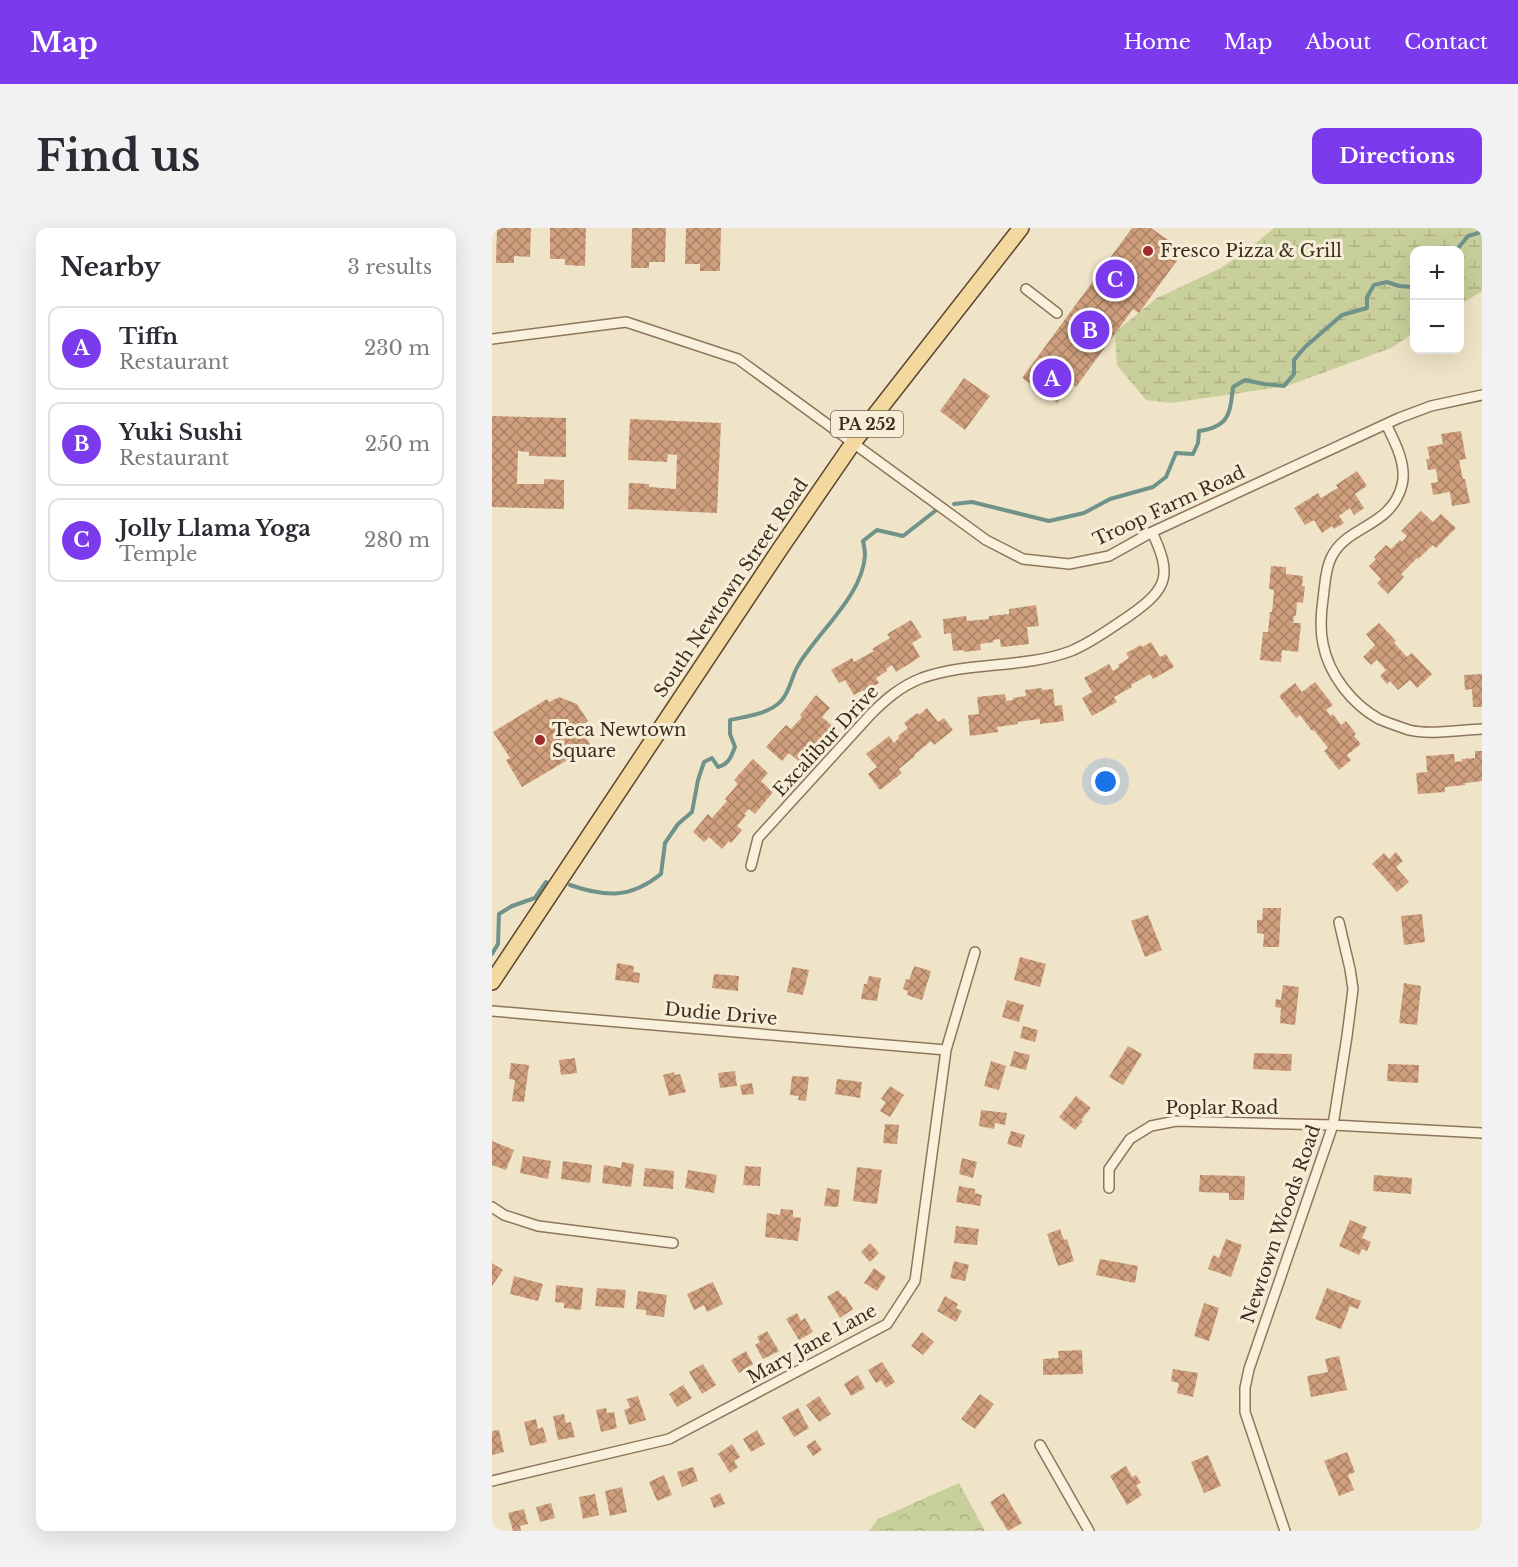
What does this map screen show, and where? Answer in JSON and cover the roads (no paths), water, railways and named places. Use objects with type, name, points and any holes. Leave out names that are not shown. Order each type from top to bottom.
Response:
[{"type":"main road","name":"South Newtown Street Road","points":[[492,982],[853,443],[1021,228]]},
{"type":"street","points":[[1026,290],[1058,313]]},
{"type":"street","name":"Troop Farm Road","points":[[492,339],[626,322],[738,359],[986,540],[1023,559],[1069,564],[1109,556],[1152,532],[1386,424],[1431,406],[1482,395]]},
{"type":"street","points":[[1386,424],[1396,445],[1402,467],[1402,484],[1394,505],[1381,518],[1341,543],[1330,559],[1322,611],[1323,644],[1334,675],[1354,700],[1379,719],[1411,730],[1436,732],[1482,729]]},
{"type":"street","name":"Excalibur Drive","points":[[751,866],[758,838],[886,698],[905,685],[944,671],[1027,662],[1071,651],[1083,646],[1142,607],[1154,596],[1163,582],[1162,553],[1152,532]]},
{"type":"street","name":"Newtown Woods Road","points":[[1285,1531],[1245,1412],[1245,1388],[1249,1369],[1333,1125],[1353,989],[1339,922]]},
{"type":"street","name":"Mary Jane Lane","points":[[492,1481],[669,1439],[887,1324],[915,1281],[946,1050],[975,952]]},
{"type":"street","name":"Dudie Drive","points":[[492,1011],[946,1050]]},
{"type":"street","name":"Poplar Road","points":[[1109,1188],[1109,1169],[1130,1139],[1151,1126],[1176,1121],[1333,1125],[1482,1133]]},
{"type":"street","points":[[492,1207],[504,1215],[538,1226],[673,1243]]},
{"type":"street","points":[[1040,1445],[1089,1531]]},
{"type":"waterway","points":[[1460,246],[1468,236],[1482,232]]},
{"type":"waterway","points":[[954,504],[972,502],[1049,521],[1084,513],[1110,499],[1153,487],[1166,477],[1176,453],[1193,454],[1198,443],[1199,431],[1217,426],[1226,418],[1231,405],[1233,387],[1245,380],[1284,386],[1294,374],[1294,360],[1305,347],[1342,315],[1367,308],[1367,297],[1374,285],[1387,282],[1410,287]]},
{"type":"waterway","points":[[570,885],[595,892],[628,892],[661,874],[665,843],[678,824],[692,812],[704,762],[712,758],[718,767],[729,760],[735,747],[730,734],[730,720],[764,712],[784,697],[807,651],[839,612],[857,584],[865,555],[863,541],[877,530],[903,536],[939,508]]},
{"type":"waterway","points":[[492,954],[498,944],[499,914],[512,906],[535,898],[546,882]]},
{"type":"place","name":"Fresco Pizza & Grill","points":[[1148,251]]},
{"type":"place","name":"Jolly Llama Yoga","points":[[1115,279]]},
{"type":"place","name":"Yuki Sushi","points":[[1090,330]]},
{"type":"place","name":"Tiffn","points":[[1052,378]]},
{"type":"place","name":"Teca Newtown Square","points":[[540,740]]}]
